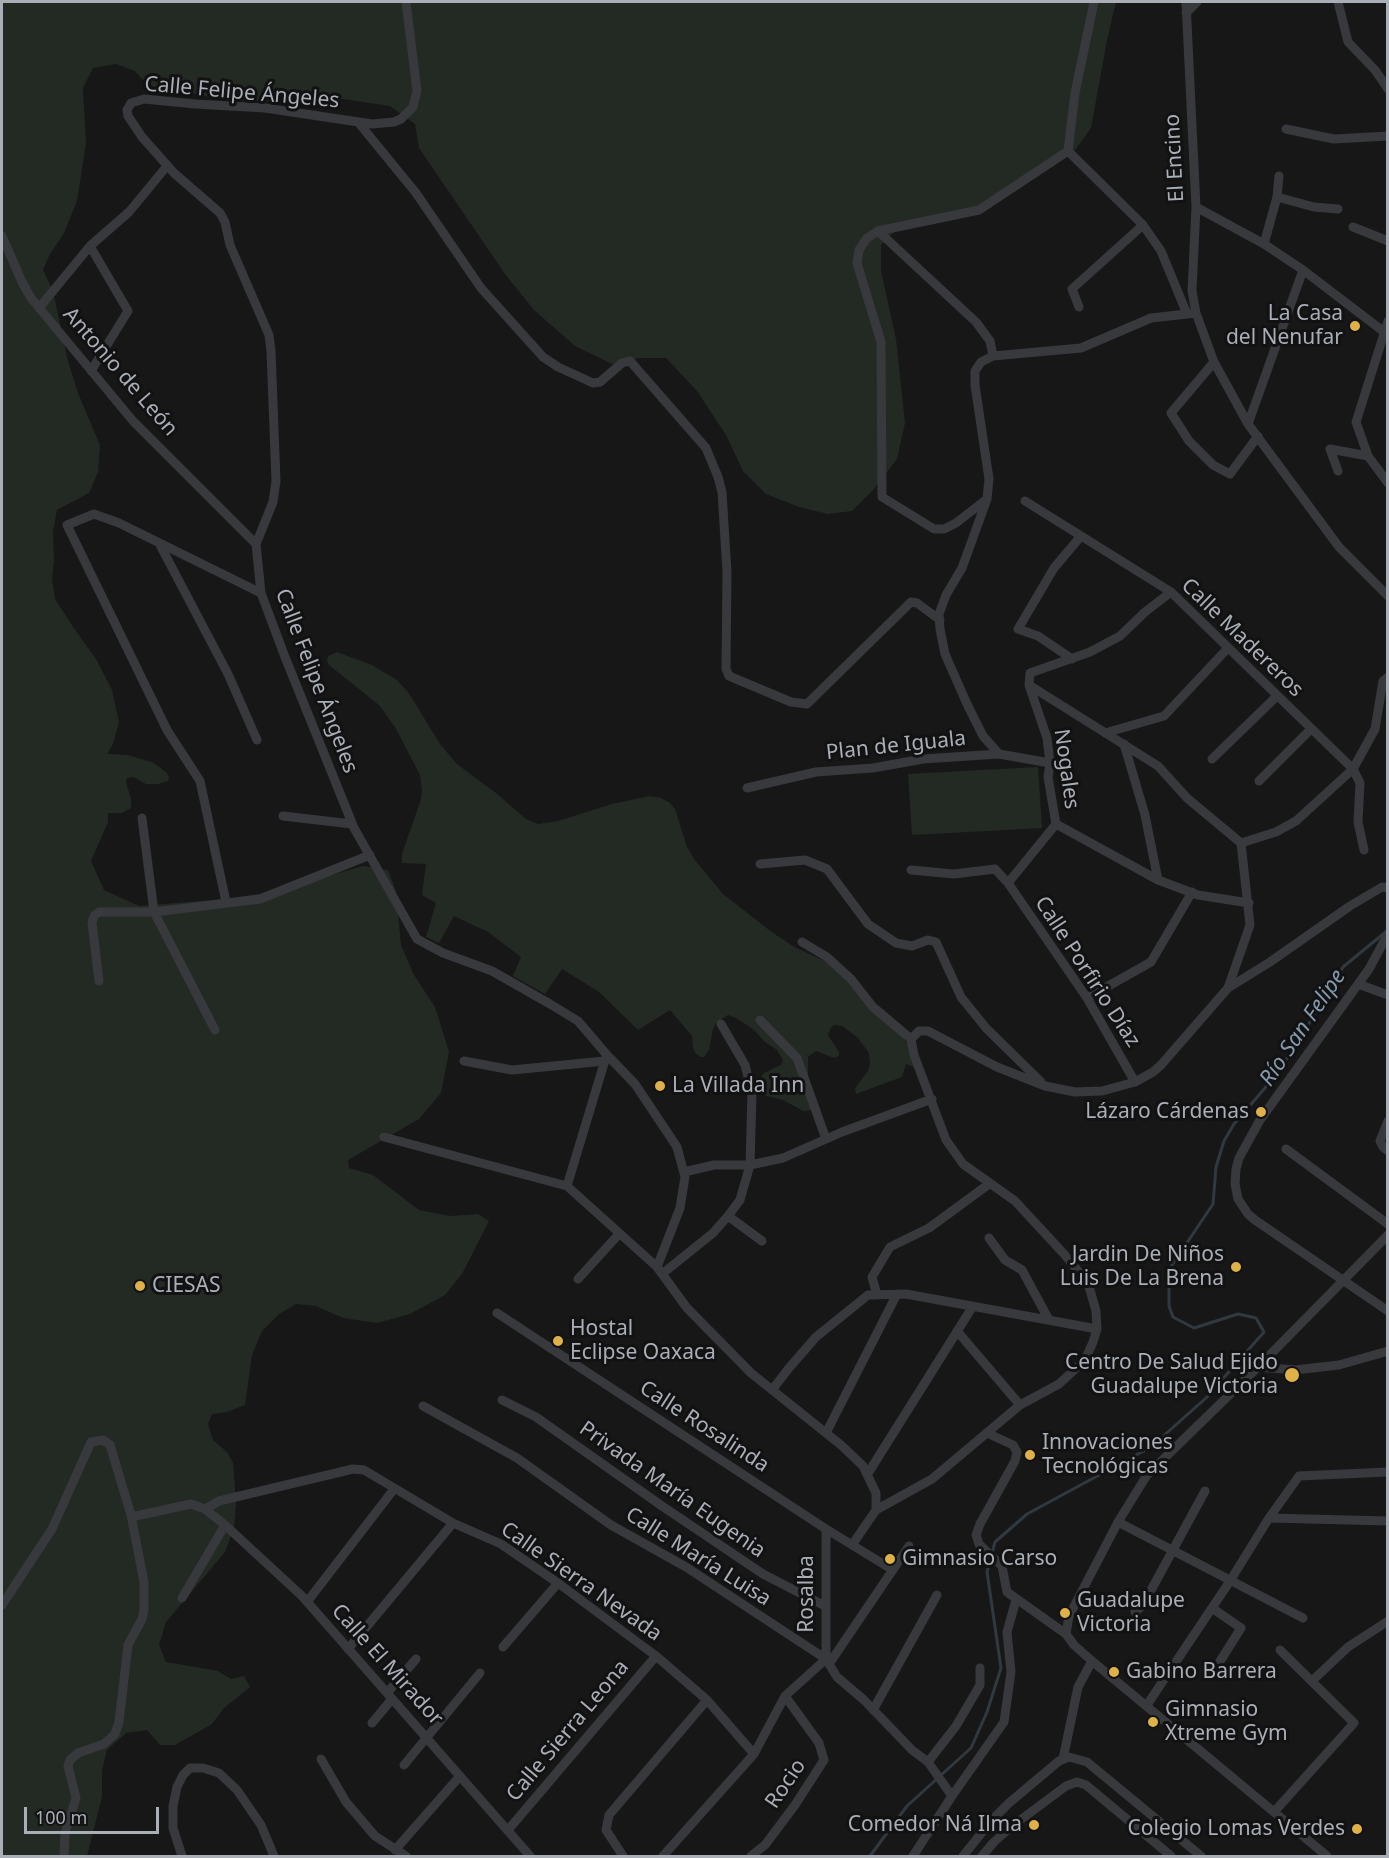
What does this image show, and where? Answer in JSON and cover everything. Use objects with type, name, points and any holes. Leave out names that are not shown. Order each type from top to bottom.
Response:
[{"type":"street","name":"Calle Felipe Ángeles","points":[[406,2],[417,82],[416,99],[413,106],[401,119],[381,124],[264,108],[144,99],[134,100],[127,110],[130,120],[167,166],[220,213],[225,222],[230,245],[269,335],[276,481],[273,502],[256,543],[261,593],[352,824],[417,939],[443,953],[492,971],[578,1021],[606,1058],[635,1084],[677,1147],[685,1177],[680,1208],[659,1270]]},
{"type":"street","points":[[987,499],[944,530],[934,529],[882,497],[881,342],[857,263],[860,249],[867,238],[878,231],[979,210],[1068,151],[1075,93],[1094,2]]},
{"type":"street","name":"El Encino","points":[[1186,2],[1196,207],[1191,314]]},
{"type":"street","points":[[1186,13],[1197,2]]},
{"type":"street","points":[[1338,2],[1348,42],[1375,70],[1388,88]]},
{"type":"street","points":[[358,122],[416,193],[481,288],[543,357],[558,367],[592,383],[603,380],[622,363],[630,361],[706,448],[722,492],[727,572],[726,669],[729,676],[792,702],[807,704],[911,602],[917,603],[940,620]]},
{"type":"street","points":[[1286,129],[1334,139],[1388,136]]},
{"type":"street","points":[[1068,151],[1143,225],[1161,251],[1214,362],[1248,424],[1338,547],[1388,596]]},
{"type":"street","points":[[39,308],[90,246],[129,212],[167,166]]},
{"type":"street","points":[[1264,244],[1277,197],[1279,176]]},
{"type":"street","points":[[1277,197],[1314,207],[1338,208]]},
{"type":"street","points":[[1196,207],[1264,244],[1303,270],[1386,334]]},
{"type":"street","points":[[1079,307],[1072,289],[1143,225]]},
{"type":"street","points":[[1353,227],[1388,241]]},
{"type":"street","points":[[878,231],[976,322],[990,341],[993,356]]},
{"type":"street","name":"Antonio de León","points":[[2,236],[22,282],[39,308],[91,371],[137,426],[256,543]]},
{"type":"street","points":[[90,246],[128,311],[91,371]]},
{"type":"street","points":[[1248,424],[1303,270]]},
{"type":"street","points":[[999,754],[983,736],[950,666],[940,629],[939,614],[946,595],[963,568],[987,499],[989,479],[975,371],[981,362],[993,356],[1081,348],[1151,318],[1191,314]]},
{"type":"street","points":[[1388,321],[1386,334],[1356,422],[1368,456],[1388,483]]},
{"type":"street","points":[[1214,362],[1171,413],[1189,441],[1213,465],[1230,474],[1258,436]]},
{"type":"street","points":[[1338,471],[1330,449],[1368,456]]},
{"type":"street","name":"Calle Madereros","points":[[1025,501],[1171,592],[1353,769]]},
{"type":"street","points":[[226,902],[200,781],[168,730],[67,525],[94,514],[119,523],[261,593]]},
{"type":"street","points":[[1072,659],[1038,636],[1018,629],[1054,568],[1081,536]]},
{"type":"street","points":[[159,543],[228,674],[257,740]]},
{"type":"street","points":[[1171,592],[1144,612],[1120,636],[1072,659],[1030,673],[1029,685],[1158,766],[1187,798],[1241,843],[1250,925],[1228,988]]},
{"type":"street","points":[[1105,733],[1164,716],[1228,648]]},
{"type":"street","points":[[1241,843],[1276,832],[1296,821],[1353,769],[1375,729],[1383,681],[1388,677]]},
{"type":"street","name":"Nogales","points":[[1029,685],[1047,738],[1050,764],[1048,777],[1056,824]]},
{"type":"street","points":[[1212,759],[1277,696]]},
{"type":"street","points":[[1259,781],[1311,729]]},
{"type":"street","points":[[1125,744],[1145,815],[1158,880]]},
{"type":"street","name":"Plan de Iguala","points":[[747,788],[834,770],[873,768],[922,759],[999,754],[1050,764]]},
{"type":"street","points":[[1353,769],[1360,783],[1358,822],[1364,850]]},
{"type":"street","points":[[283,816],[352,824]]},
{"type":"street","points":[[142,818],[154,912],[215,1030]]},
{"type":"street","points":[[911,870],[954,873],[995,869],[1008,883],[1056,824],[1158,880],[1192,892],[1249,903]]},
{"type":"street","points":[[99,981],[92,923],[94,916],[99,912],[154,912],[260,899],[370,855]]},
{"type":"street","points":[[760,864],[805,860],[827,869],[868,924],[896,943],[912,946],[928,940],[936,942],[961,997],[986,1028],[1045,1086]]},
{"type":"street","name":"Calle Porfirio Díaz","points":[[1008,883],[1087,998],[1135,1082]]},
{"type":"street","points":[[910,1039],[919,1031],[928,1031],[997,1066],[1045,1086],[1075,1092],[1102,1091],[1135,1082],[1161,1065],[1228,988],[1270,962],[1350,906],[1382,887],[1388,888]]},
{"type":"street","points":[[1087,998],[1151,962],[1192,892]]},
{"type":"street","points":[[1387,935],[1378,955],[1260,1120],[1242,1152],[1235,1177],[1238,1199],[1248,1215],[1388,1311]]},
{"type":"street","points":[[802,942],[827,957],[851,979],[873,1007],[910,1039],[945,1140],[963,1164],[1015,1201],[1064,1254],[1088,1283],[1096,1311],[1097,1329],[1094,1342],[1085,1360],[1059,1384],[1020,1405],[932,1479],[876,1510],[852,1545]]},
{"type":"street","points":[[1358,984],[1388,995]]},
{"type":"street","points":[[760,1020],[797,1058],[826,1139]]},
{"type":"street","points":[[659,1270],[713,1233],[728,1216],[740,1200],[750,1165],[752,1093],[745,1065],[721,1024]]},
{"type":"street","points":[[464,1061],[512,1070],[606,1058],[567,1186]]},
{"type":"street","points":[[684,1172],[714,1165],[750,1165],[783,1158],[826,1139],[932,1099]]},
{"type":"street","points":[[1388,1121],[1380,1141],[1388,1150]]},
{"type":"street","points":[[384,1137],[567,1186],[659,1270],[687,1308],[751,1373],[863,1466],[876,1493],[876,1510]]},
{"type":"street","points":[[1286,1149],[1388,1224]]},
{"type":"street","points":[[877,1295],[872,1277],[890,1247],[929,1228],[989,1184]]},
{"type":"street","points":[[728,1216],[762,1241]]},
{"type":"street","points":[[578,1279],[619,1234]]},
{"type":"street","points":[[1066,1634],[1069,1616],[1118,1522],[1147,1475],[1388,1235]]},
{"type":"street","points":[[989,1238],[1005,1260],[1022,1270],[1049,1320]]},
{"type":"street","points":[[826,1433],[897,1294]]},
{"type":"street","points":[[772,1390],[816,1337],[868,1295],[906,1294],[1097,1329]]},
{"type":"street","points":[[867,1475],[973,1306]]},
{"type":"street","name":"Calle Rosalinda","points":[[497,1312],[825,1528],[893,1570]]},
{"type":"street","points":[[957,1331],[1020,1405]]},
{"type":"street","points":[[1258,1367],[1295,1370],[1339,1365],[1388,1351]]},
{"type":"street","name":"Privada María Eugenia","points":[[502,1400],[536,1417],[763,1574],[825,1605]]},
{"type":"street","name":"Calle María Luisa","points":[[423,1406],[517,1458],[611,1524],[686,1567],[827,1661],[837,1677],[930,1765],[952,1796]]},
{"type":"street","points":[[987,1433],[1013,1445],[1017,1450],[1017,1455],[978,1529],[976,1538],[998,1562],[1002,1569],[1007,1592],[1066,1634],[1074,1645],[1092,1661],[1328,1857]]},
{"type":"street","points":[[2,1605],[52,1529],[91,1442],[103,1440],[110,1445],[131,1517],[144,1582],[144,1610],[142,1619],[128,1645],[119,1722],[115,1734],[104,1744],[78,1753],[70,1760],[68,1767],[76,1798],[65,1833],[64,1857]]},
{"type":"street","name":"Calle Sierra Nevada","points":[[205,1509],[219,1501],[353,1468],[364,1470],[453,1523],[501,1544],[558,1583],[656,1656],[707,1700],[754,1754]]},
{"type":"street","points":[[1147,1706],[1269,1518],[1299,1476],[1388,1472]]},
{"type":"street","points":[[307,1602],[394,1489]]},
{"type":"street","points":[[1135,1612],[1143,1605],[1205,1491]]},
{"type":"street","points":[[131,1517],[185,1504],[205,1509]]},
{"type":"street","name":"Calle El Mirador","points":[[205,1509],[251,1548],[307,1602],[530,1857]]},
{"type":"street","points":[[1269,1518],[1388,1521]]},
{"type":"street","points":[[1118,1522],[1303,1618]]},
{"type":"street","points":[[348,1649],[453,1523]]},
{"type":"street","points":[[182,1598],[225,1525]]},
{"type":"street","name":"Rosalba","points":[[825,1528],[827,1661]]},
{"type":"street","points":[[663,1857],[754,1754],[785,1696],[827,1661],[909,1546]]},
{"type":"street","points":[[503,1647],[558,1583]]},
{"type":"street","points":[[873,1710],[937,1595]]},
{"type":"street","points":[[913,1857],[952,1796],[999,1730],[1005,1717],[1011,1667],[1007,1632],[1016,1600]]},
{"type":"street","points":[[1212,1608],[1241,1628],[1212,1674]]},
{"type":"street","points":[[1312,1681],[1348,1647],[1385,1626]]},
{"type":"street","points":[[1274,1812],[1354,1723],[1280,1650]]},
{"type":"street","name":"Calle Sierra Leona","points":[[508,1830],[656,1656]]},
{"type":"street","points":[[372,1723],[416,1659]]},
{"type":"street","points":[[1063,1758],[1078,1687],[1092,1661]]},
{"type":"street","points":[[930,1765],[980,1684],[980,1668]]},
{"type":"street","points":[[404,1765],[480,1673]]},
{"type":"street","name":"Rocio","points":[[751,1857],[765,1845],[795,1805],[824,1760],[819,1743],[785,1696]]},
{"type":"street","points":[[623,1857],[606,1830],[609,1815],[707,1700]]},
{"type":"street","points":[[963,1857],[1002,1810],[1063,1758],[1076,1757],[1087,1762],[1201,1857]]},
{"type":"street","points":[[321,1759],[346,1802],[375,1836],[406,1857]]},
{"type":"street","points":[[182,1857],[173,1828],[173,1806],[177,1787],[183,1775],[190,1768],[203,1768],[219,1773],[237,1790],[261,1825],[274,1857]]},
{"type":"street","points":[[395,1850],[460,1776]]},
{"type":"street","points":[[982,1857],[1011,1827],[1066,1786],[1077,1782],[1086,1785],[1171,1857]]},
{"type":"shaded area","points":[[2,2],[1116,2],[1091,128],[1075,150],[994,203],[896,230],[881,245],[881,271],[896,339],[905,423],[897,459],[874,489],[852,511],[828,514],[799,507],[766,494],[743,471],[726,435],[697,391],[666,358],[639,358],[612,364],[575,346],[534,310],[505,274],[419,148],[415,124],[390,106],[343,99],[223,100],[188,92],[159,90],[144,81],[135,71],[116,64],[93,68],[83,88],[86,143],[77,201],[64,233],[43,270],[53,291],[68,361],[78,393],[100,445],[98,472],[89,493],[57,510],[53,532],[52,579],[55,599],[96,659],[112,690],[119,722],[113,744],[107,754],[128,755],[154,763],[169,777],[168,781],[158,784],[146,784],[133,777],[127,778],[131,808],[122,813],[108,813],[108,822],[91,861],[104,890],[139,906],[225,899],[273,892],[363,866],[388,870],[396,891],[401,945],[414,975],[435,1007],[449,1052],[441,1093],[419,1119],[348,1160],[349,1168],[373,1175],[419,1210],[450,1216],[478,1214],[489,1221],[462,1274],[445,1295],[410,1314],[377,1323],[343,1318],[316,1306],[296,1304],[279,1314],[262,1331],[252,1355],[245,1405],[227,1412],[212,1414],[208,1424],[213,1440],[227,1452],[233,1463],[236,1503],[234,1528],[225,1552],[166,1622],[159,1645],[166,1662],[218,1671],[231,1679],[244,1676],[250,1687],[224,1708],[212,1724],[175,1745],[160,1745],[147,1730],[126,1733],[107,1750],[102,1770],[102,1797],[87,1856],[2,1856]]},
{"type":"shaded area","points":[[337,652],[372,665],[397,680],[408,692],[440,744],[457,764],[526,819],[538,824],[558,821],[612,804],[650,796],[670,803],[675,809],[687,847],[723,894],[796,948],[834,965],[856,979],[911,1048],[914,1067],[906,1064],[902,1077],[856,1094],[855,1088],[868,1071],[869,1053],[857,1037],[842,1026],[834,1025],[828,1035],[839,1052],[839,1056],[834,1058],[816,1051],[808,1057],[813,1110],[803,1111],[783,1100],[764,1095],[760,1091],[758,1083],[761,1077],[764,1073],[781,1065],[783,1060],[777,1050],[736,1018],[728,1015],[716,1023],[709,1050],[704,1057],[701,1057],[693,1048],[692,1036],[670,1010],[638,1030],[599,992],[562,969],[545,994],[513,976],[521,957],[488,932],[454,916],[439,943],[426,937],[436,903],[422,895],[426,864],[402,863],[402,854],[421,799],[420,775],[395,727],[379,705],[329,665],[328,656]]},
{"type":"shaded area","points":[[1038,767],[1042,828],[912,835],[908,774]]},
{"type":"waterway","name":"Río San Felipe","points":[[870,1856],[907,1806],[971,1748],[987,1712],[1001,1668],[987,1572],[995,1542],[1027,1514],[1151,1447],[1206,1398],[1264,1332],[1256,1318],[1238,1314],[1194,1328],[1173,1317],[1169,1306],[1172,1265],[1213,1204],[1216,1167],[1224,1141],[1234,1124],[1293,1050],[1343,967],[1388,930]]},
{"type":"place","name":"La Casa del Nenufar","points":[[1355,326]]},
{"type":"place","name":"La Villada Inn","points":[[660,1086]]},
{"type":"place","name":"Lázaro Cárdenas","points":[[1261,1112]]},
{"type":"place","name":"Jardin De Niños Luis De La Brena","points":[[1236,1267]]},
{"type":"place","name":"CIESAS","points":[[140,1286]]},
{"type":"place","name":"Hostal Eclipse Oaxaca","points":[[558,1341]]},
{"type":"place","name":"Centro De Salud Ejido Guadalupe Victoria","points":[[1292,1375]]},
{"type":"place","name":"Innovaciones Tecnológicas","points":[[1030,1455]]},
{"type":"place","name":"Gimnasio Carso","points":[[890,1559]]},
{"type":"place","name":"Guadalupe Victoria","points":[[1065,1613]]},
{"type":"place","name":"Gabino Barrera","points":[[1114,1672]]},
{"type":"place","name":"Gimnasio Xtreme Gym","points":[[1153,1722]]},
{"type":"place","name":"Comedor Ná Ilma","points":[[1034,1825]]},
{"type":"place","name":"Colegio Lomas Verdes","points":[[1357,1829]]}]
